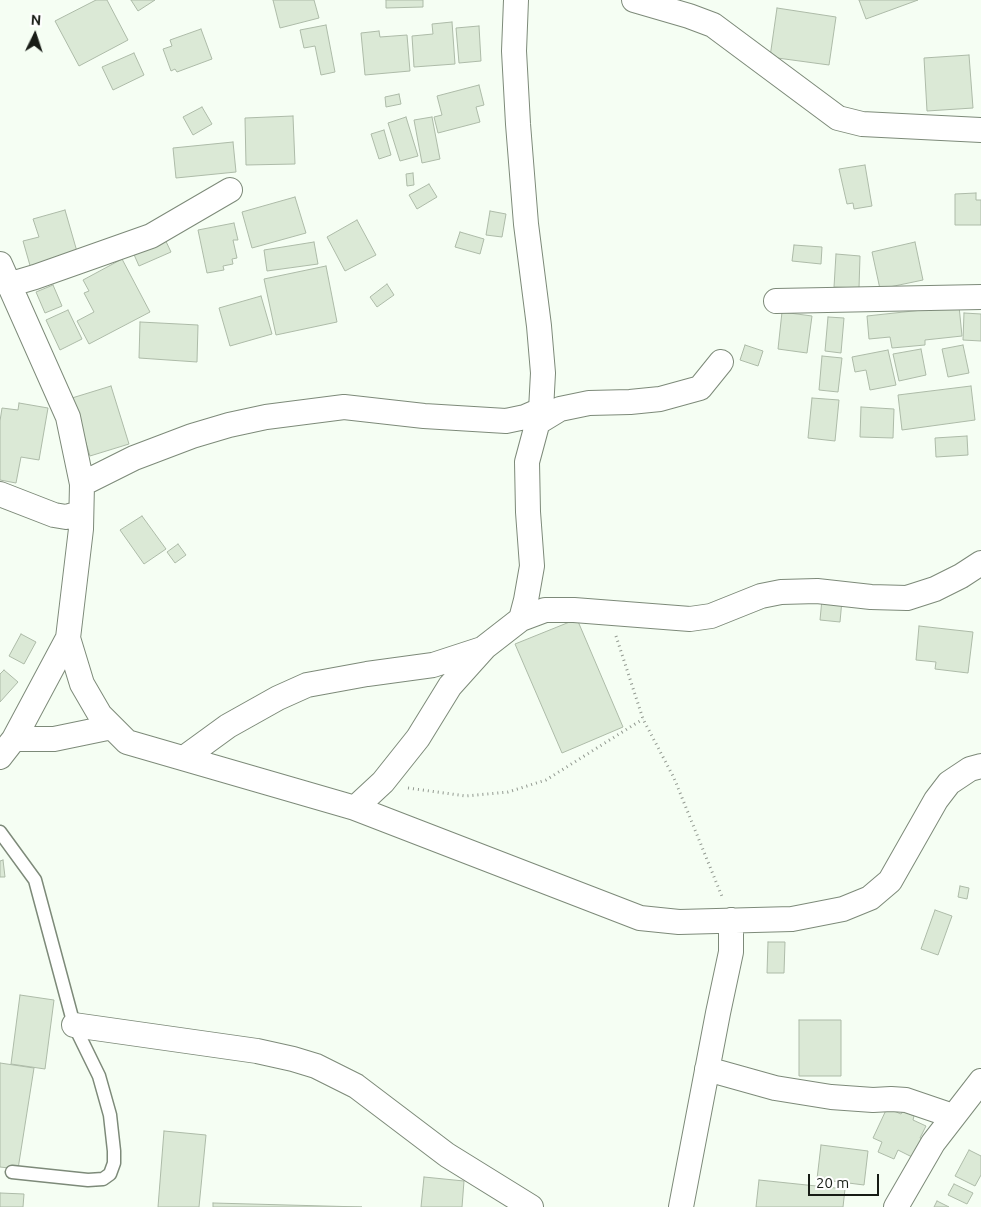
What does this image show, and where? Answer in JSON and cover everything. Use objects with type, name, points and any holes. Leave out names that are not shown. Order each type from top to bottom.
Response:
[{"type":"street","points":[[516,0],[514,51],[518,124],[530,259],[540,326],[543,373],[539,416],[527,462],[532,566],[521,619]]},
{"type":"street","points":[[634,0],[713,25],[838,118],[862,124],[881,126],[981,130]]},
{"type":"street","points":[[7,748],[68,638],[81,529],[82,484],[68,417],[4,275],[35,278],[151,236],[230,190]]},
{"type":"street","points":[[776,301],[981,297]]},
{"type":"street","points":[[82,484],[134,458],[192,436],[266,417],[344,407],[424,416],[506,421],[539,416],[588,403],[660,399],[700,388],[721,362]]},
{"type":"street","points":[[0,494],[54,515],[66,517],[80,512]]},
{"type":"street","points":[[355,808],[383,782],[418,738],[450,686],[485,647],[521,619],[545,610],[574,610],[690,619],[711,616],[761,596],[781,592],[817,591],[871,597],[907,598],[935,589],[981,563]]},
{"type":"street","points":[[68,638],[82,684],[100,715],[127,742],[355,808],[640,918],[680,922],[792,919],[843,909],[870,898],[890,881],[936,800],[949,783],[970,769],[981,766]]},
{"type":"street","points":[[184,758],[228,726],[278,698],[307,686],[367,674],[433,665],[485,647]]},
{"type":"street","points":[[7,748],[112,728]]},
{"type":"street","points":[[681,1207],[731,952],[731,920]]},
{"type":"street","points":[[74,1025],[257,1051],[316,1066],[356,1086],[447,1155],[531,1207]]},
{"type":"street","points":[[707,1069],[775,1088],[830,1097],[906,1100],[952,1116]]},
{"type":"street","points":[[896,1207],[952,1116],[981,1081]]},
{"type":"lane","points":[[0,832],[35,880],[74,1025],[99,1076],[110,1115],[114,1151],[114,1163],[110,1174],[103,1179],[88,1180],[12,1172]]},
{"type":"path","points":[[609,614],[643,719],[674,778],[731,920]]},
{"type":"path","points":[[383,782],[423,792],[466,796],[508,792],[546,780],[643,719]]},
{"type":"building","points":[[96,0],[107,0],[128,40],[79,66],[55,21]]},
{"type":"building","points":[[131,0],[155,0],[138,11]]},
{"type":"building","points":[[273,0],[314,0],[319,18],[280,28]]},
{"type":"building","points":[[386,0],[423,0],[423,7],[386,8]]},
{"type":"building","points":[[859,0],[918,0],[866,19]]},
{"type":"building","points":[[777,8],[836,17],[829,65],[770,57]]},
{"type":"building","points":[[452,22],[455,64],[414,67],[412,36],[433,34],[432,24]]},
{"type":"building","points":[[326,25],[335,72],[321,75],[315,46],[304,48],[300,30]]},
{"type":"building","points":[[479,26],[481,61],[459,63],[456,28]]},
{"type":"building","points":[[201,29],[212,59],[177,72],[175,69],[171,71],[163,49],[172,46],[170,40]]},
{"type":"building","points":[[379,31],[380,37],[407,35],[410,71],[365,75],[361,33]]},
{"type":"building","points":[[134,53],[144,75],[113,90],[102,67]]},
{"type":"building","points":[[969,55],[973,108],[927,111],[924,58]]},
{"type":"building","points":[[479,85],[484,105],[476,107],[480,122],[438,133],[434,117],[442,115],[437,96]]},
{"type":"building","points":[[399,94],[401,104],[386,107],[385,97]]},
{"type":"building","points":[[202,107],[212,124],[193,135],[183,117]]},
{"type":"building","points":[[293,116],[295,164],[246,165],[245,118]]},
{"type":"building","points":[[406,117],[418,156],[400,161],[388,123]]},
{"type":"building","points":[[432,117],[440,159],[422,163],[414,120]]},
{"type":"building","points":[[384,130],[391,155],[379,159],[371,134]]},
{"type":"building","points":[[233,142],[236,172],[176,178],[173,148]]},
{"type":"building","points":[[865,165],[872,206],[854,209],[853,203],[847,204],[839,169]]},
{"type":"building","points":[[413,173],[414,185],[407,186],[406,174]]},
{"type":"building","points":[[429,184],[437,197],[417,209],[409,195]]},
{"type":"building","points":[[976,193],[976,200],[981,200],[981,225],[955,225],[955,194]]},
{"type":"building","points":[[295,197],[306,233],[252,248],[242,212]]},
{"type":"building","points":[[65,210],[78,255],[31,269],[23,241],[39,237],[33,219]]},
{"type":"building","points":[[490,211],[506,214],[502,237],[486,235]]},
{"type":"building","points":[[357,220],[376,255],[345,271],[327,237]]},
{"type":"building","points":[[234,223],[238,240],[233,240],[237,258],[232,259],[233,264],[223,266],[224,270],[207,273],[198,230]]},
{"type":"building","points":[[460,232],[484,239],[480,254],[455,247]]},
{"type":"building","points":[[163,235],[171,252],[139,266],[132,250]]},
{"type":"building","points":[[314,242],[318,264],[267,271],[264,250]]},
{"type":"building","points":[[915,242],[923,280],[880,289],[872,252]]},
{"type":"building","points":[[794,245],[822,247],[821,264],[792,261]]},
{"type":"building","points":[[836,254],[860,256],[859,288],[834,287]]},
{"type":"building","points":[[122,259],[150,312],[89,344],[77,321],[94,312],[84,293],[89,291],[83,280]]},
{"type":"building","points":[[326,266],[337,322],[276,335],[264,279]]},
{"type":"building","points":[[387,284],[394,295],[377,307],[370,297]]},
{"type":"building","points":[[53,285],[62,306],[45,313],[36,292]]},
{"type":"building","points":[[261,296],[272,334],[230,346],[219,308]]},
{"type":"building","points":[[959,306],[962,336],[925,340],[925,345],[892,348],[890,337],[869,339],[867,316]]},
{"type":"building","points":[[68,310],[82,339],[60,350],[46,320]]},
{"type":"building","points":[[782,312],[812,316],[807,353],[778,349]]},
{"type":"building","points":[[964,313],[981,314],[981,341],[963,340]]},
{"type":"building","points":[[828,317],[844,318],[841,353],[825,351]]},
{"type":"building","points":[[140,322],[198,325],[197,362],[139,358]]},
{"type":"building","points":[[745,345],[763,351],[758,366],[740,360]]},
{"type":"building","points":[[963,345],[969,373],[948,377],[942,349]]},
{"type":"building","points":[[921,349],[926,375],[899,381],[893,354]]},
{"type":"building","points":[[888,350],[896,385],[870,390],[866,370],[855,372],[852,357]]},
{"type":"building","points":[[822,356],[842,358],[838,392],[819,390]]},
{"type":"building","points":[[111,386],[129,444],[90,456],[72,398]]},
{"type":"building","points":[[971,386],[975,420],[902,430],[898,395]]},
{"type":"building","points":[[812,398],[839,400],[835,441],[808,438]]},
{"type":"building","points":[[19,403],[48,408],[39,460],[21,457],[16,483],[0,480],[0,421],[2,408],[18,410]]},
{"type":"building","points":[[861,407],[894,409],[893,438],[860,437]]},
{"type":"building","points":[[967,436],[968,455],[936,457],[935,438]]},
{"type":"building","points":[[142,516],[166,549],[144,564],[120,530]]},
{"type":"building","points":[[178,544],[186,555],[175,563],[167,552]]},
{"type":"building","points":[[822,599],[842,600],[840,622],[820,620]]},
{"type":"building","points":[[577,619],[623,727],[562,753],[515,644]]},
{"type":"building","points":[[919,626],[973,632],[968,673],[935,669],[936,662],[916,660]]},
{"type":"building","points":[[21,634],[36,642],[24,664],[9,656]]},
{"type":"building","points":[[4,670],[18,682],[0,702],[0,674]]},
{"type":"building","points":[[3,860],[5,877],[0,877],[0,861]]},
{"type":"building","points":[[960,886],[969,888],[967,899],[958,897]]},
{"type":"building","points":[[935,910],[952,916],[938,955],[921,949]]},
{"type":"building","points":[[768,942],[785,942],[784,973],[767,973]]},
{"type":"building","points":[[20,995],[54,1000],[45,1069],[11,1064]]},
{"type":"building","points":[[799,1020],[841,1020],[841,1076],[799,1076]]},
{"type":"building","points":[[0,1063],[34,1068],[18,1169],[0,1167]]},
{"type":"building","points":[[887,1108],[901,1114],[903,1111],[914,1116],[913,1120],[926,1126],[920,1138],[924,1140],[916,1159],[898,1150],[894,1159],[878,1152],[882,1142],[873,1138]]},
{"type":"building","points":[[164,1131],[206,1135],[199,1207],[158,1207]]},
{"type":"building","points":[[821,1145],[868,1151],[864,1185],[817,1179]]},
{"type":"building","points":[[969,1150],[981,1156],[981,1175],[975,1186],[955,1176]]},
{"type":"building","points":[[424,1177],[464,1181],[462,1207],[421,1207]]},
{"type":"building","points":[[759,1180],[845,1189],[843,1207],[756,1207]]},
{"type":"building","points":[[954,1184],[973,1193],[967,1204],[948,1195]]},
{"type":"building","points":[[0,1193],[24,1194],[23,1207],[0,1207]]},
{"type":"building","points":[[937,1201],[949,1207],[934,1207]]},
{"type":"building","points":[[213,1203],[362,1207],[213,1207]]}]
